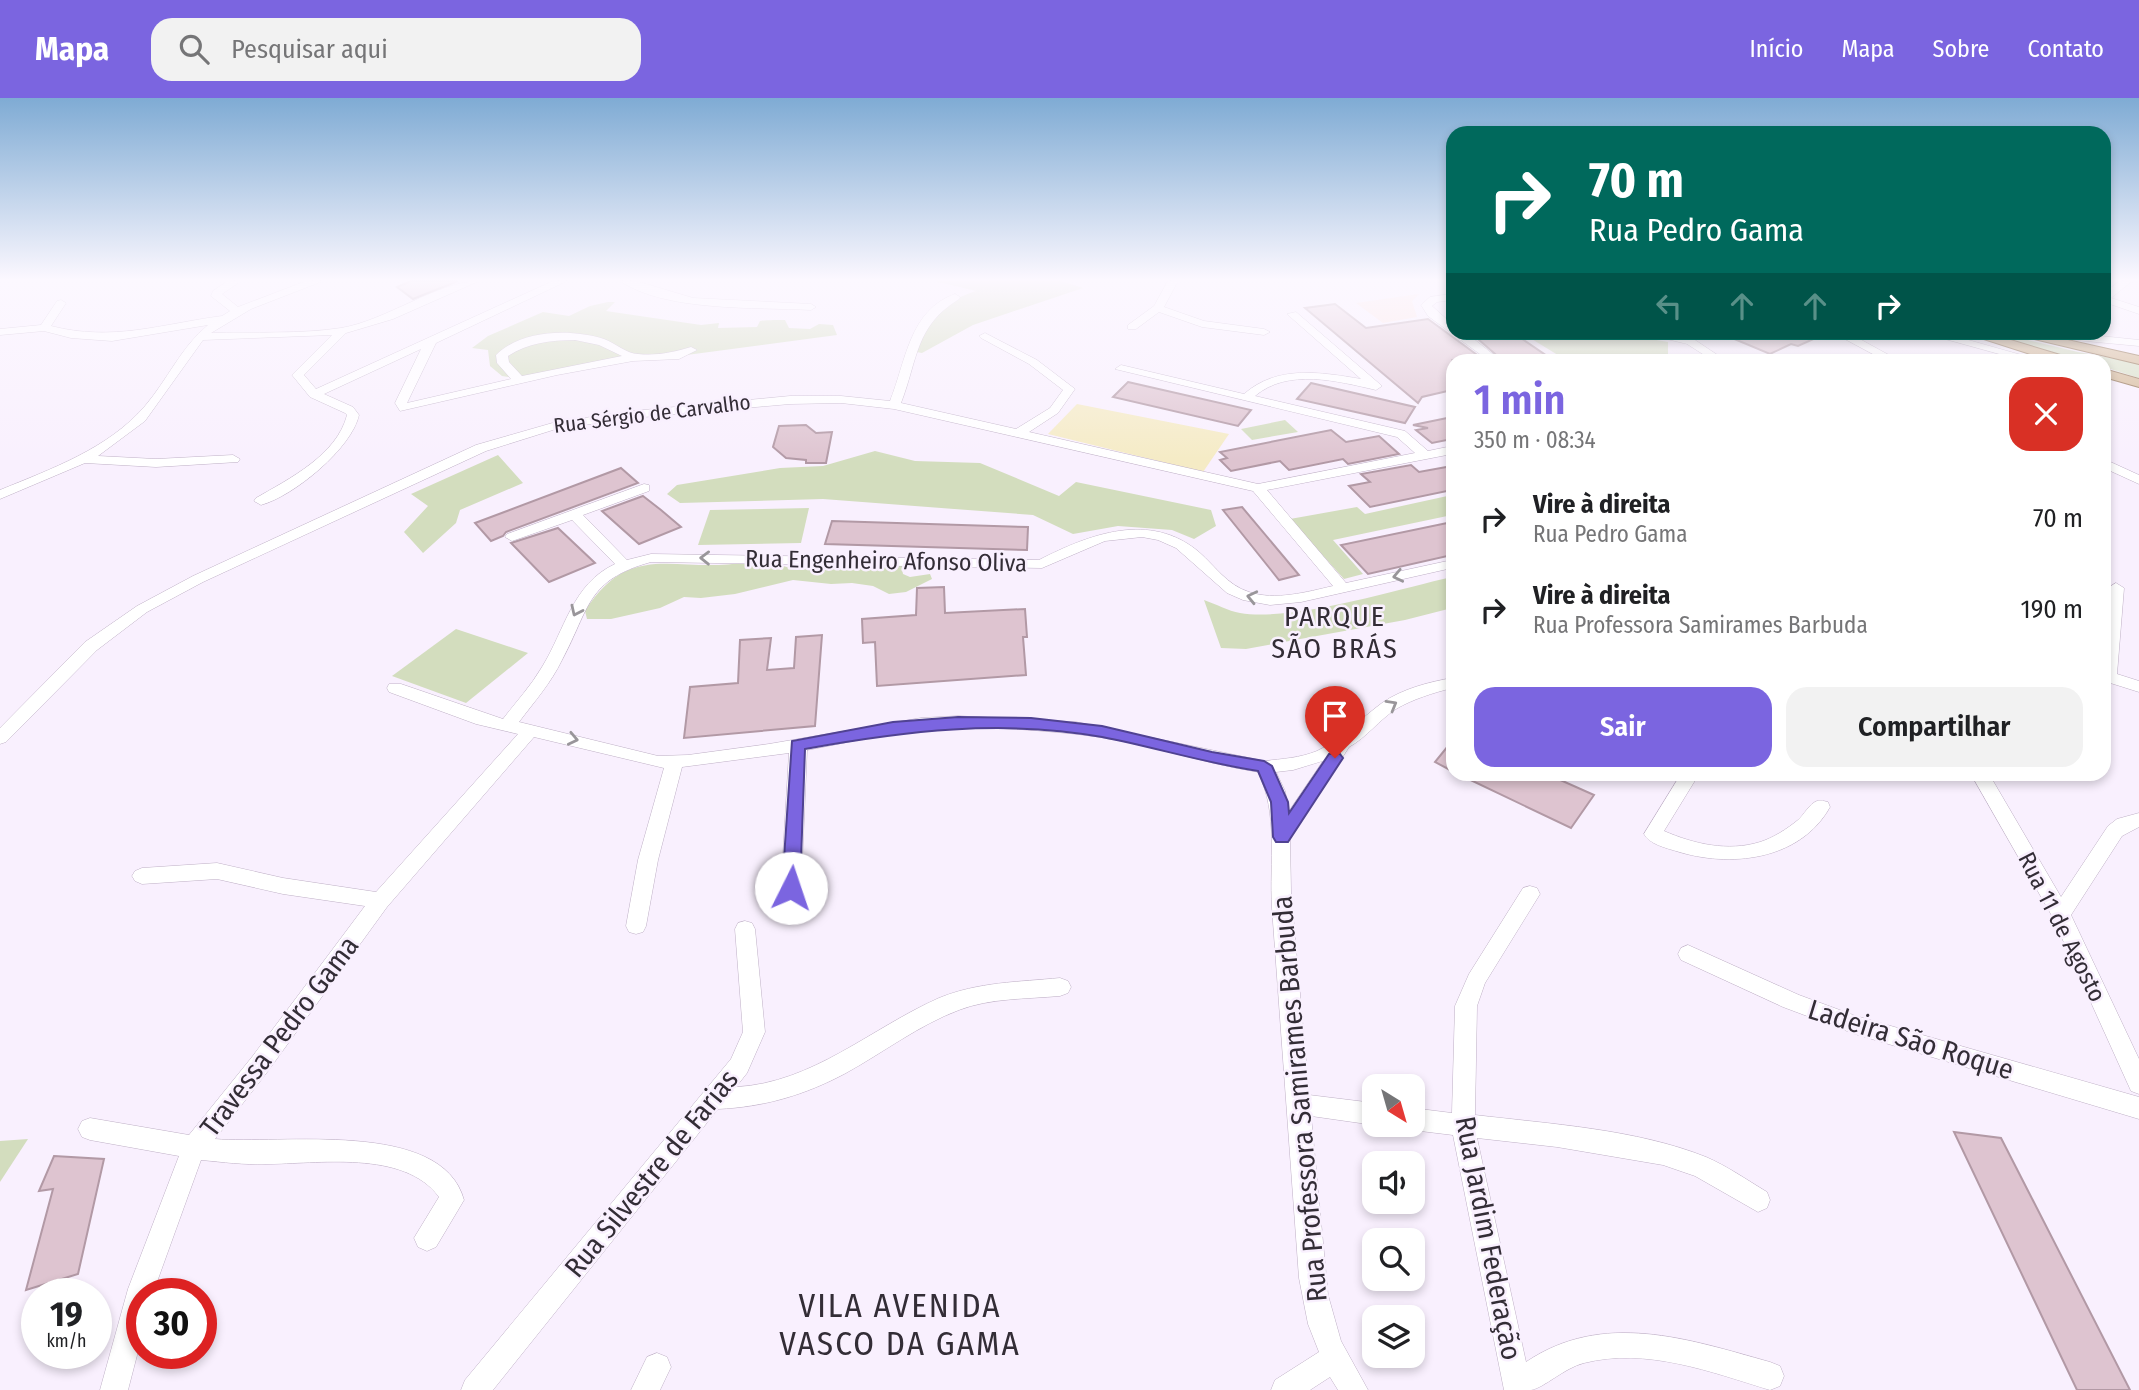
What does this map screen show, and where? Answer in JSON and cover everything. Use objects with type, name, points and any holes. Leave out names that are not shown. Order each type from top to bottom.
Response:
[{"type":"main road","points":[[2014,341],[2047,354]]},
{"type":"main road","points":[[2026,341],[2103,354]]},
{"type":"main road","points":[[2111,355],[2139,360]]},
{"type":"main road","points":[[2111,377],[2139,384]]},
{"type":"street","points":[[0,495],[83,459],[119,437],[145,415],[185,360],[188,351],[198,341]]},
{"type":"street","points":[[261,500],[312,467],[345,436],[353,422],[349,410],[314,394],[298,374],[331,341]]},
{"type":"street","points":[[314,394],[430,341]]},
{"type":"street","points":[[431,341],[401,403],[404,408],[517,379],[633,358],[679,356],[691,350]]},
{"type":"street","points":[[517,379],[503,363],[502,355],[516,346],[537,341]]},
{"type":"street","points":[[598,341],[633,358]]},
{"type":"street","points":[[894,405],[908,370],[914,341]]},
{"type":"street","points":[[995,341],[1033,362],[1069,389],[1066,397],[1046,417],[1016,434]]},
{"type":"street","points":[[1247,397],[1255,387],[1264,383],[1328,363],[1312,341]]},
{"type":"street","points":[[1470,341],[1487,354]]},
{"type":"street","points":[[1687,341],[1709,354]]},
{"type":"street","points":[[1855,341],[1880,354]]},
{"type":"street","points":[[1958,341],[2007,354]]},
{"type":"street","points":[[1986,349],[2001,348],[2004,341]]},
{"type":"street","points":[[2121,341],[2139,343]]},
{"type":"street","points":[[1121,369],[1401,435],[1426,456]]},
{"type":"street","name":"Rua Sérgio de Carvalho","points":[[0,738],[92,646],[142,609],[198,579],[501,440],[542,427],[589,418],[792,398],[849,398],[894,405],[1258,488]]},
{"type":"street","points":[[1343,588],[1258,488],[1446,451]]},
{"type":"street","points":[[83,459],[156,463],[233,459]]},
{"type":"street","points":[[2111,466],[2139,480]]},
{"type":"street","points":[[512,537],[645,488]]},
{"type":"street","points":[[507,725],[554,661],[583,598],[605,575],[624,565],[574,514]]},
{"type":"street","name":"Rua Engenheiro Afonso Oliva","points":[[624,565],[666,557],[1042,564],[1090,540],[1109,535],[1140,533],[1164,538],[1188,550],[1223,586],[1247,597],[1283,600],[1446,565]]},
{"type":"street","points":[[2111,652],[2116,588]]},
{"type":"street","points":[[2111,678],[2139,687]]},
{"type":"street","points":[[1282,837],[1343,745],[1389,706],[1423,690],[1446,684]]},
{"type":"street","points":[[395,688],[482,720],[604,747],[644,760],[675,762],[921,724],[1031,724],[1102,732],[1212,758],[1264,766],[1309,760],[1343,745]]},
{"type":"street","name":"Travessa Pedro Gama","points":[[114,1390],[141,1289],[175,1193],[195,1146],[260,1064],[380,901],[530,731]]},
{"type":"street","points":[[791,888],[798,745]]},
{"type":"street","points":[[636,926],[648,859],[675,762]]},
{"type":"street","name":"Rua Professora Samirames Barbuda","points":[[1264,766],[1280,802],[1281,892],[1312,1278],[1318,1319],[1333,1359]]},
{"type":"street","points":[[1686,781],[1653,834],[1690,850],[1732,855],[1773,846],[1795,834],[1821,807]]},
{"type":"street","name":"Rua 11 de Agosto","points":[[1984,781],[2060,914],[2139,1084]]},
{"type":"street","points":[[2060,914],[2115,831],[2124,824],[2139,820]]},
{"type":"street","points":[[142,876],[217,871],[283,886],[380,901]]},
{"type":"street","name":"Rua Jardim Federação","points":[[1517,1387],[1463,1125],[1466,1006],[1488,957],[1530,894]]},
{"type":"street","name":"Rua Silvestre de Farias","points":[[475,1390],[739,1066],[754,1032],[745,929]]},
{"type":"street","name":"Ladeira São Roque","points":[[1688,954],[1791,1002],[1855,1025],[2139,1108]]},
{"type":"street","points":[[714,1099],[743,1100],[791,1088],[962,999],[1060,987]]},
{"type":"street","points":[[1299,1104],[1362,1112]]},
{"type":"street","points":[[1425,1121],[1557,1136],[1663,1154],[1702,1167],[1758,1200]]},
{"type":"street","points":[[90,1129],[245,1153],[359,1153],[396,1158],[443,1182],[451,1192],[452,1200],[427,1238]]},
{"type":"street","points":[[1517,1387],[1559,1358],[1621,1344],[1649,1345],[1770,1376]]},
{"type":"street","points":[[1285,1390],[1333,1359],[1354,1390]]},
{"type":"green space","points":[[481,341],[790,341],[679,356],[639,358],[516,378],[502,376],[490,366],[488,350],[472,348]]},
{"type":"green space","points":[[916,341],[943,341],[922,353],[911,351]]},
{"type":"green space","points":[[1536,341],[1668,342],[1668,354],[1556,354]]},
{"type":"green space","points":[[2015,341],[2033,341],[2089,354],[2059,354]]},
{"type":"green space","points":[[2111,358],[2139,363],[2139,378],[2111,369]]},
{"type":"green space","points":[[1285,420],[1298,432],[1252,440],[1241,429]]},
{"type":"green space","points":[[875,451],[915,461],[980,463],[1059,496],[1076,482],[1211,510],[1216,526],[1194,539],[1172,530],[1118,526],[1073,534],[1033,515],[823,499],[680,503],[667,494],[677,485],[780,468],[823,466]]},
{"type":"green space","points":[[498,455],[523,483],[460,510],[456,523],[423,553],[404,532],[428,506],[411,494]]},
{"type":"green space","points":[[1446,496],[1446,516],[1333,540],[1363,574],[1344,579],[1290,519],[1357,507],[1365,514]]},
{"type":"green space","points":[[809,508],[801,543],[698,545],[710,510]]},
{"type":"green space","points":[[781,562],[783,566],[796,568],[833,564],[865,564],[884,568],[890,564],[907,565],[902,569],[903,574],[910,577],[930,574],[932,579],[906,592],[889,594],[873,586],[793,580],[735,594],[684,597],[660,608],[611,619],[587,619],[585,611],[602,588],[620,574],[638,567],[657,564],[721,565]]},
{"type":"green space","points":[[1446,578],[1446,610],[1405,620],[1246,649],[1221,648],[1204,600],[1240,613],[1262,615],[1345,603]]},
{"type":"green space","points":[[456,629],[528,653],[466,703],[392,676]]},
{"type":"green space","points":[[28,1139],[0,1182],[0,1141]]},
{"type":"sand","points":[[1077,404],[1229,434],[1203,472],[1048,434]]},
{"type":"building","points":[[1345,341],[1458,341],[1476,354],[1446,354],[1446,391],[1422,397],[1418,403]]},
{"type":"building","points":[[1481,341],[1526,341],[1544,354],[1495,354]]},
{"type":"building","points":[[1740,341],[1808,341],[1798,346],[1791,344],[1770,354]]},
{"type":"building","points":[[1128,382],[1251,410],[1238,426],[1113,397]]},
{"type":"building","points":[[1311,383],[1415,407],[1405,423],[1297,399]]},
{"type":"building","points":[[1446,418],[1446,440],[1432,443],[1416,430],[1428,428],[1413,425]]},
{"type":"building","points":[[806,425],[816,433],[832,432],[826,463],[806,463],[806,460],[786,458],[773,447],[779,426]]},
{"type":"building","points":[[1331,430],[1346,442],[1379,436],[1399,454],[1348,464],[1343,459],[1289,470],[1280,461],[1231,471],[1220,460],[1227,458],[1220,452]]},
{"type":"building","points":[[1411,465],[1419,472],[1446,467],[1446,491],[1370,507],[1349,486],[1370,482],[1361,474]]},
{"type":"building","points":[[621,468],[638,483],[506,532],[491,541],[475,523]]},
{"type":"building","points":[[643,496],[681,527],[639,544],[602,511]]},
{"type":"building","points":[[1242,507],[1299,575],[1279,580],[1223,510]]},
{"type":"building","points":[[832,521],[1028,527],[1027,550],[825,544]]},
{"type":"building","points":[[1446,523],[1446,556],[1368,574],[1341,545]]},
{"type":"building","points":[[558,528],[595,563],[549,582],[511,543]]},
{"type":"building","points":[[944,587],[945,613],[1025,609],[1027,637],[1023,637],[1026,675],[877,686],[875,642],[863,643],[862,619],[916,615],[917,588]]},
{"type":"building","points":[[822,635],[815,726],[684,738],[690,687],[738,683],[740,640],[771,638],[767,670],[794,668],[796,637]]},
{"type":"building","points":[[1446,748],[1446,768],[1435,762]]},
{"type":"building","points":[[1473,781],[1563,781],[1594,795],[1571,828]]},
{"type":"building","points":[[1954,1132],[2001,1138],[2130,1390],[2077,1390]]},
{"type":"building","points":[[54,1156],[104,1159],[78,1274],[65,1278],[29,1278],[53,1189],[39,1191]]},
{"type":"district","name":"PARQUE SÃO BRÁS","points":[[1335,632]]},
{"type":"district","name":"VILA AVENIDA VASCO DA GAMA","points":[[900,1324]]},
{"type":"route","points":[[791,888],[798,745],[893,728],[958,722],[1031,724],[1102,732],[1239,764],[1264,766],[1280,802],[1282,837],[1335,758]]}]
